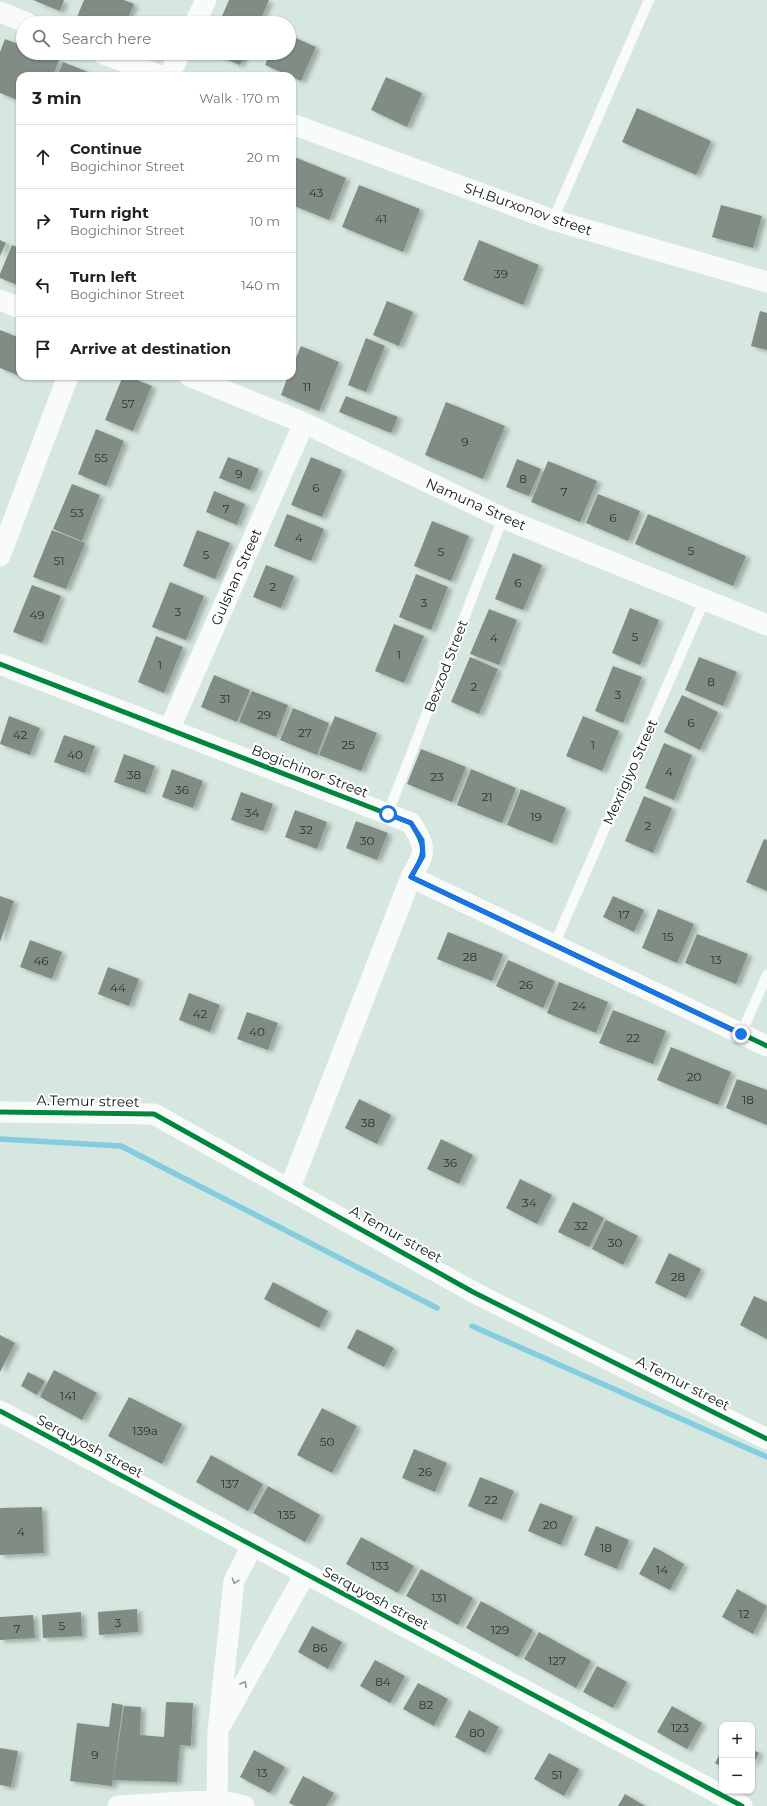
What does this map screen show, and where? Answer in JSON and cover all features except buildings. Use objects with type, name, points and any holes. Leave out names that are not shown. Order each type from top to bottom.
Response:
[{"type":"street","points":[[198,16],[206,0]]},
{"type":"street","points":[[0,12],[16,19]]},
{"type":"street","points":[[120,60],[150,72]]},
{"type":"street","points":[[171,72],[177,60]]},
{"type":"street","name":"SH.Burxonov street","points":[[296,125],[553,220],[767,282]]},
{"type":"street","points":[[0,300],[16,306]]},
{"type":"street","points":[[2,545],[66,380]]},
{"type":"street","name":"Namuna Street","points":[[198,380],[304,423],[503,518],[767,625]]},
{"type":"street","name":"Gulshan Street","points":[[169,730],[304,423]]},
{"type":"street","name":"Bogichinor Street","points":[[0,664],[411,823],[422,840],[423,856],[411,877],[290,1188]]},
{"type":"street","points":[[411,877],[767,1046]]},
{"type":"street","name":"A.Temur street","points":[[0,1112],[154,1114],[290,1188],[473,1292],[767,1439]]},
{"type":"street","name":"Serquyosh street","points":[[0,1411],[742,1806]]},
{"type":"street","points":[[217,1803],[218,1731],[234,1581],[252,1546]]},
{"type":"street","points":[[218,1731],[305,1574]]},
{"type":"street","points":[[118,1806],[217,1803],[244,1806]]},
{"type":"lane","points":[[553,220],[649,0]]},
{"type":"lane","name":"Bexzod Street","points":[[388,814],[503,518]]},
{"type":"lane","name":"Mexrigiyo Street","points":[[554,944],[705,599]]},
{"type":"lane","points":[[741,1034],[767,975]]},
{"type":"waterway","points":[[0,1139],[121,1146],[437,1308]]},
{"type":"waterway","points":[[472,1326],[767,1457]]},
{"type":"cycle path","points":[[0,664],[411,823],[420,839],[423,850],[420,861],[411,877],[767,1046]]},
{"type":"cycle path","points":[[0,1112],[154,1114],[473,1292],[767,1439]]},
{"type":"cycle path","points":[[0,1411],[742,1806]]},
{"type":"route","points":[[388,814],[411,823],[422,840],[423,856],[411,877],[741,1034]]}]
